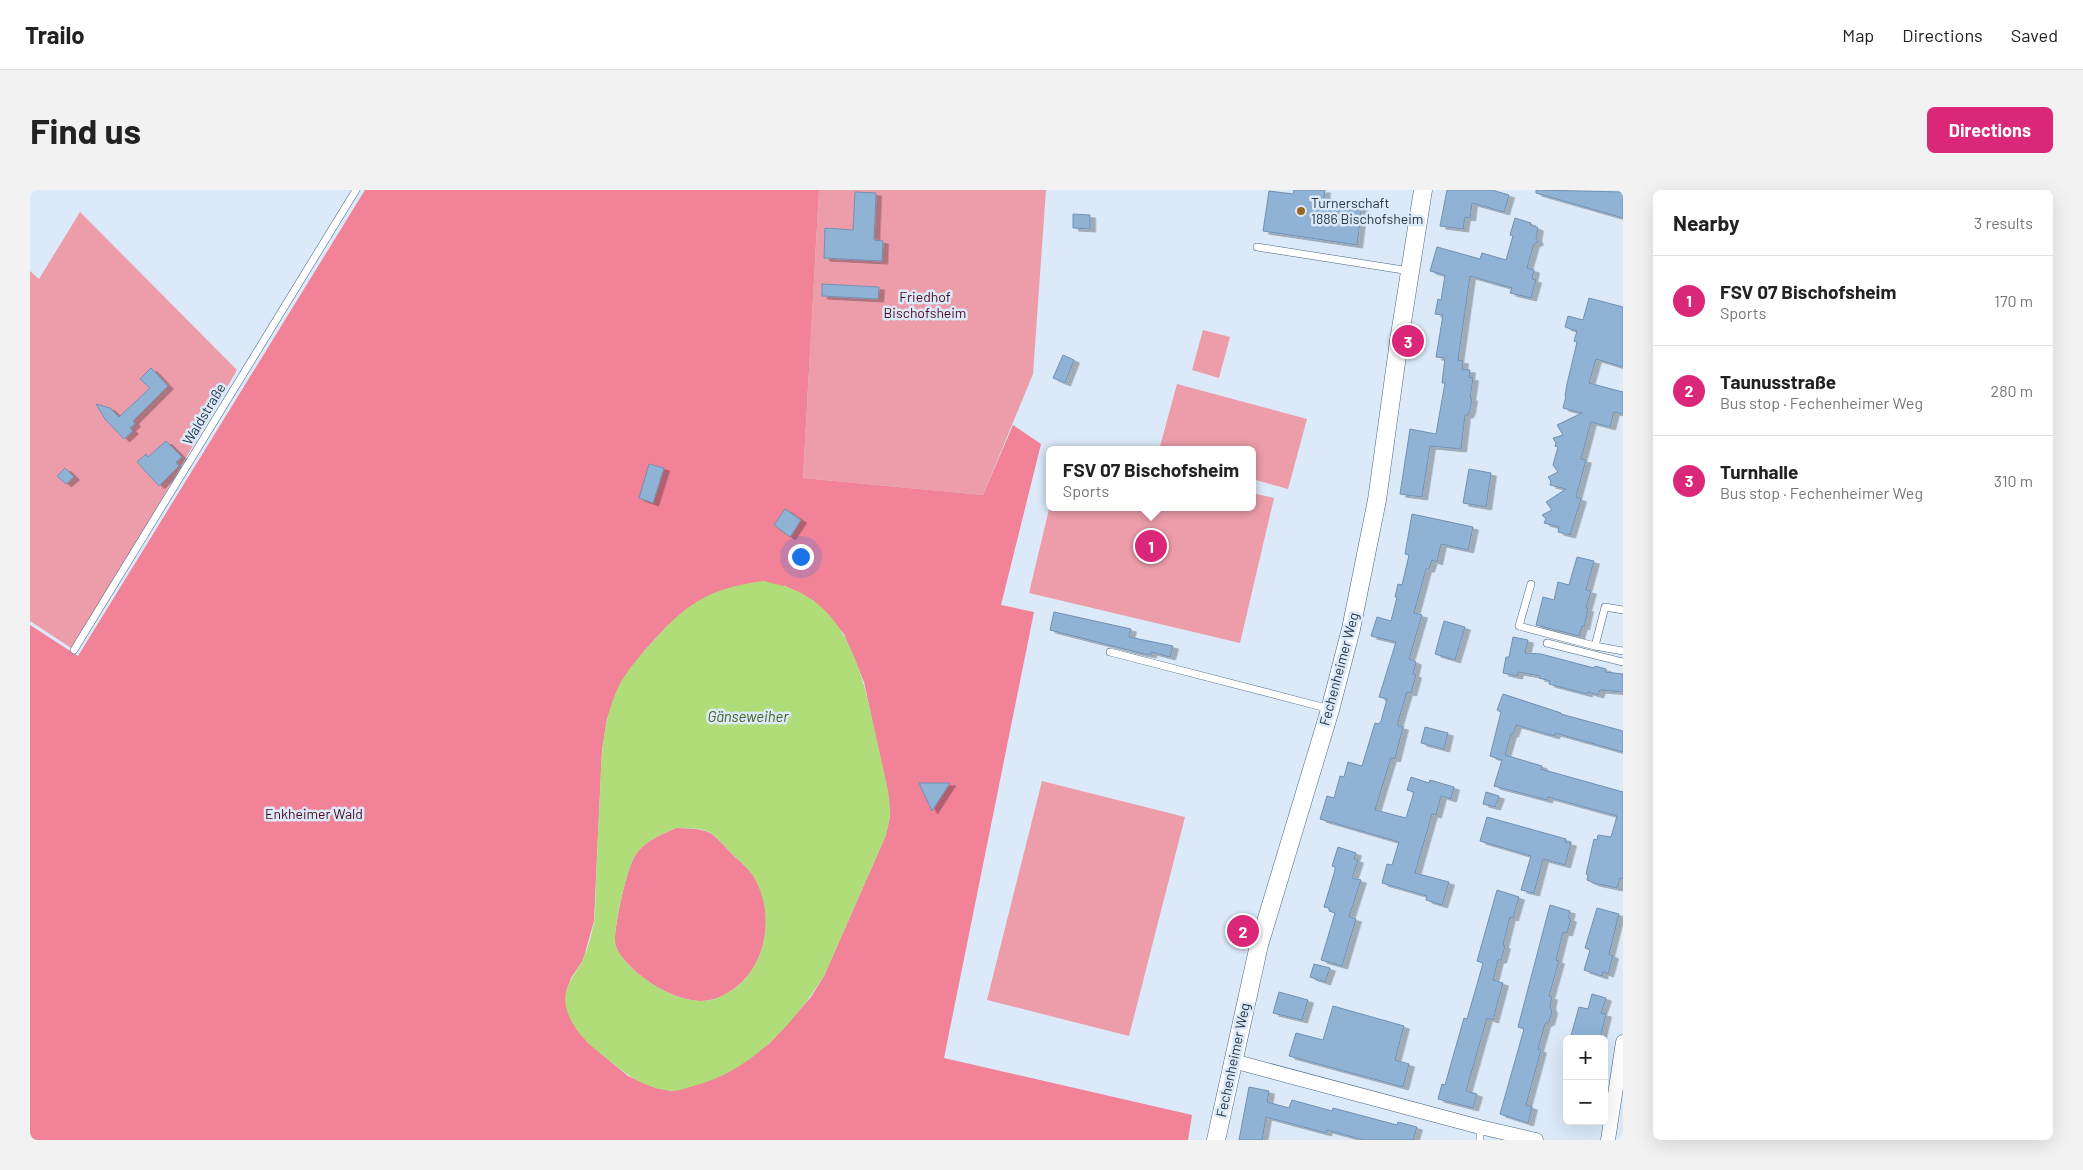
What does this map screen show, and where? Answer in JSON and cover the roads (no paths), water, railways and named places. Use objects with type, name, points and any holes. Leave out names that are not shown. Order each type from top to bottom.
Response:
[{"type":"street","name":"Fechenheimer Weg","points":[[1216,1140],[1252,973],[1268,912],[1330,710],[1349,638],[1378,500],[1423,190]]},
{"type":"street","points":[[1608,1140],[1623,1042]]},
{"type":"street","points":[[1233,1060],[1480,1134],[1536,1140]]},
{"type":"lane","name":"Waldstraße","points":[[74,650],[356,190]]},
{"type":"lane","points":[[1257,248],[1410,271]]},
{"type":"lane","points":[[1531,584],[1518,626],[1595,646],[1623,651]]},
{"type":"lane","points":[[1595,646],[1605,607],[1623,610]]},
{"type":"lane","points":[[1546,642],[1623,662]]},
{"type":"lane","points":[[1110,652],[1330,710]]},
{"type":"water","name":"Gänseweiher","points":[[764,581],[797,591],[816,603],[832,618],[845,637],[862,679],[868,701],[888,789],[890,819],[886,835],[824,976],[799,1011],[770,1042],[736,1068],[717,1078],[684,1089],[663,1090],[647,1085],[632,1077],[583,1038],[572,1023],[566,1006],[566,992],[585,955],[594,922],[601,769],[606,725],[609,711],[620,684],[632,665],[669,624],[704,597],[731,587]],"holes":[[[676,828],[704,830],[715,836],[752,874],[762,895],[765,911],[766,927],[764,942],[752,971],[742,982],[723,996],[705,1001],[681,998],[650,983],[626,962],[615,942],[622,897],[632,861],[640,849],[649,841]]]},
{"type":"place","name":"Turnerschaft 1886 Bischofsheim","points":[[1301,211]]},
{"type":"place","name":"Turnhalle","points":[[1408,341]]},
{"type":"place","name":"FSV 07 Bischofsheim","points":[[1151,546]]},
{"type":"place","name":"Taunusstraße","points":[[1243,931]]},
{"type":"park label","name":"Friedhof Bischofsheim","points":[[925,306]]},
{"type":"park label","name":"Enkheimer Wald","points":[[314,814]]}]
